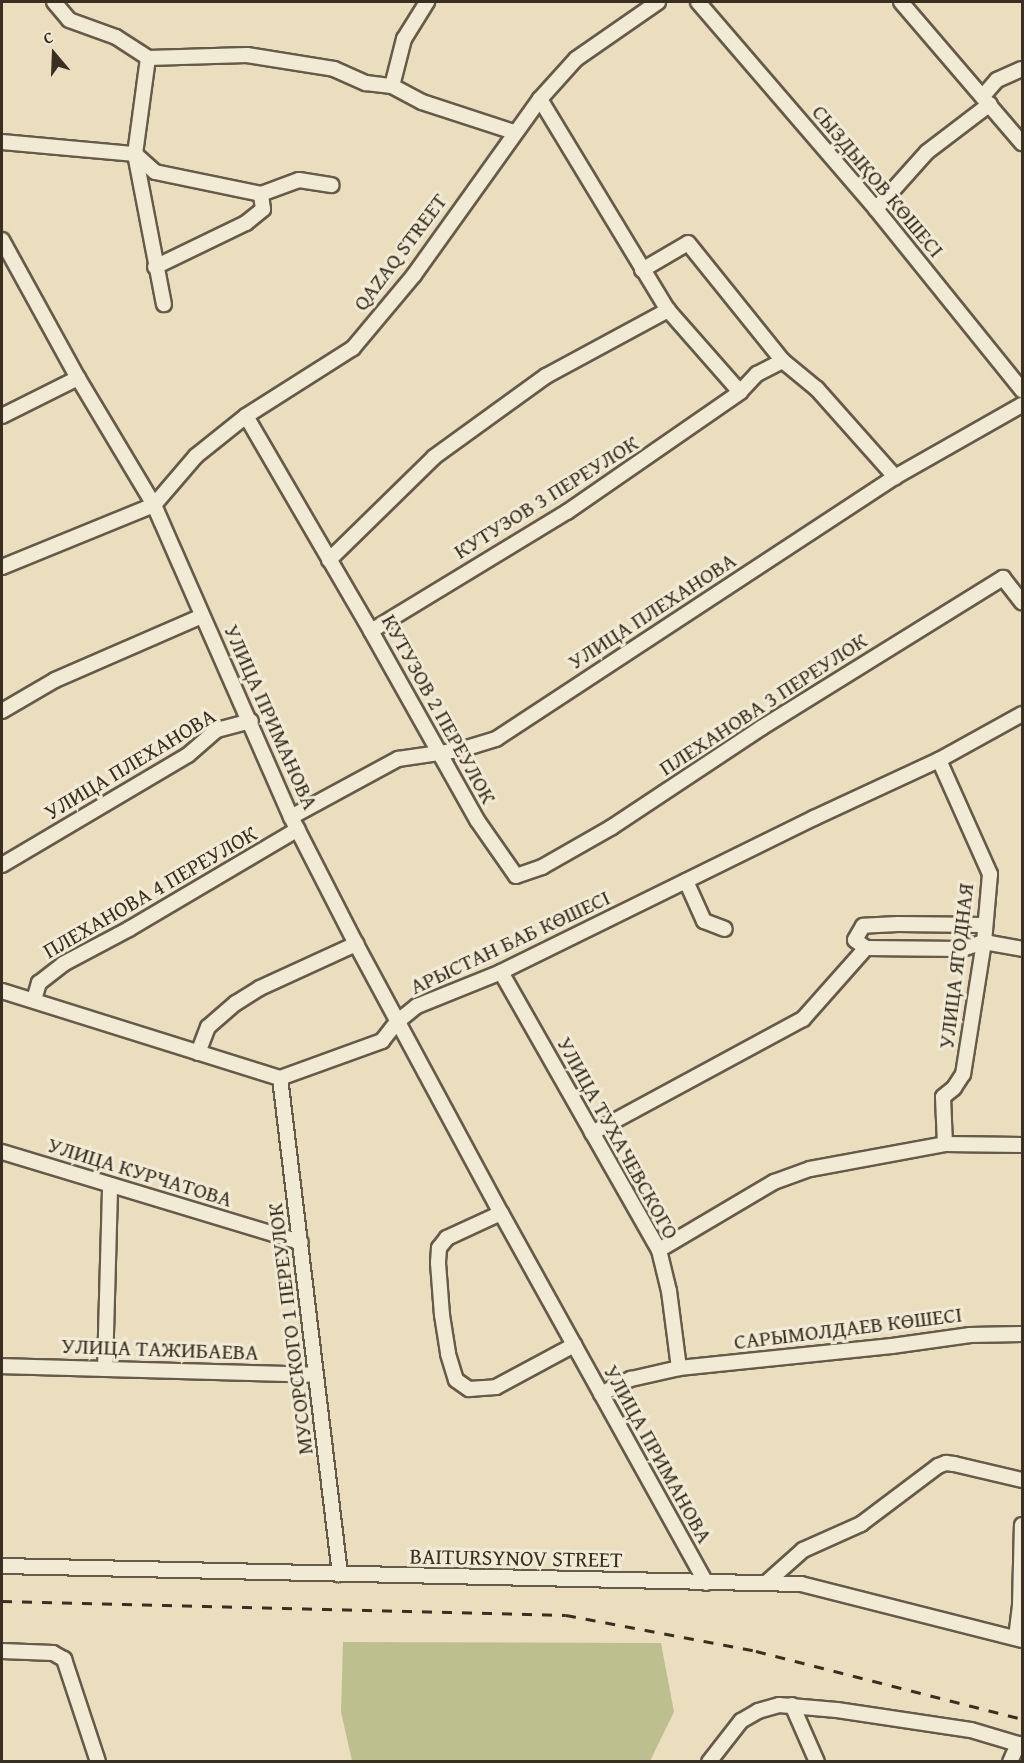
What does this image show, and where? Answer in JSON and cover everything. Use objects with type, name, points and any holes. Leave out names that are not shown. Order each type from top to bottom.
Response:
[{"type":"street","points":[[54,2],[69,20],[116,37],[148,58],[248,55],[334,69],[366,83],[392,86],[422,102],[514,132]]},
{"type":"street","points":[[392,86],[405,39],[427,2]]},
{"type":"street","name":"QAZAQ STREET","points":[[154,505],[196,456],[246,416],[353,348],[414,275],[514,132],[540,99],[576,59],[658,2]]},
{"type":"street","name":"СЫЗДЫҚОВ КӨШЕСІ","points":[[698,2],[876,209],[1023,390]]},
{"type":"street","points":[[902,2],[1023,143]]},
{"type":"street","points":[[148,58],[135,154],[155,267],[164,304]]},
{"type":"street","points":[[876,209],[927,152],[986,100],[997,80],[1023,69]]},
{"type":"street","points":[[540,99],[668,310],[740,392]]},
{"type":"street","points":[[2,142],[135,154],[155,172],[261,194],[299,180],[332,185]]},
{"type":"street","points":[[155,267],[246,223],[263,209],[261,194]]},
{"type":"street","name":"УЛИЦА ПРИМАНОВА","points":[[2,240],[78,378],[154,505],[295,823],[356,944],[501,1213],[706,1583]]},
{"type":"street","points":[[642,270],[688,243],[783,361],[817,389],[895,477]]},
{"type":"street","points":[[329,560],[443,450],[546,376],[668,310]]},
{"type":"street","name":"КУТУЗОВ 3 ПЕРЕУЛОК","points":[[372,630],[567,512],[740,392],[757,374],[783,361]]},
{"type":"street","points":[[2,416],[78,378]]},
{"type":"street","name":"УЛИЦА ПЛЕХАНОВА","points":[[295,823],[398,759],[460,750],[496,739],[895,477],[1023,405]]},
{"type":"street","name":"КУТУЗОВ 2 ПЕРЕУЛОК","points":[[246,416],[372,630],[477,820],[516,876]]},
{"type":"street","points":[[2,567],[154,505]]},
{"type":"street","name":"ПЛЕХАНОВА 3 ПЕРЕУЛОК","points":[[516,876],[542,867],[612,827],[761,728],[1002,578],[1023,602]]},
{"type":"street","points":[[2,711],[55,680],[202,616]]},
{"type":"street","name":"АРЫСТАН БАБ КӨШЕСІ","points":[[280,1078],[382,1041],[397,1022],[417,1006],[501,972],[939,760],[1023,714]]},
{"type":"street","name":"УЛИЦА ПЛЕХАНОВА","points":[[2,865],[188,755],[217,730],[251,721]]},
{"type":"street","name":"УЛИЦА ЯГОДНАЯ","points":[[939,760],[990,874],[984,942],[963,1074],[954,1088],[943,1097],[945,1144]]},
{"type":"street","name":"ПЛЕХАНОВА 4 ПЕРЕУЛОК","points":[[34,1000],[39,983],[63,964],[129,929],[295,823]]},
{"type":"street","points":[[686,881],[704,921],[725,929]]},
{"type":"street","points":[[984,925],[863,926],[855,940],[866,948],[963,950],[984,942],[1023,949]]},
{"type":"street","points":[[198,1053],[208,1027],[237,1003],[260,988],[356,944]]},
{"type":"street","points":[[592,1132],[803,1019],[866,948]]},
{"type":"street","name":"УЛИЦА ТУХАЧЕВСКОГО","points":[[501,972],[659,1250],[669,1291],[679,1368]]},
{"type":"street","points":[[2,991],[280,1078]]},
{"type":"street","name":"МУСОРСКОГО 1 ПЕРЕУЛОК","points":[[280,1078],[340,1574]]},
{"type":"street","points":[[659,1250],[774,1182],[810,1169],[945,1144],[1023,1145]]},
{"type":"street","name":"УЛИЦА КУРЧАТОВА","points":[[2,1152],[301,1242]]},
{"type":"street","points":[[105,1369],[110,1185]]},
{"type":"street","points":[[501,1213],[447,1238],[439,1248],[442,1315],[448,1354],[456,1380],[470,1389],[496,1387],[574,1345]]},
{"type":"street","name":"САРЫМОЛДАЕВ КӨШЕСІ","points":[[601,1394],[631,1379],[679,1368],[970,1335],[1023,1334]]},
{"type":"street","name":"УЛИЦА ТАЖИБАЕВА","points":[[2,1366],[316,1375]]},
{"type":"street","points":[[766,1583],[803,1550],[861,1524],[946,1463],[1023,1480]]},
{"type":"street","points":[[1019,1639],[1023,1525]]},
{"type":"street","name":"BAITURSYNOV STREET","points":[[2,1566],[801,1584],[1019,1639]]},
{"type":"street","points":[[2,1651],[53,1653],[64,1659],[98,1761]]},
{"type":"street","points":[[709,1761],[741,1721],[758,1711],[779,1705],[837,1710],[971,1730],[1020,1744],[1010,1761]]},
{"type":"street","points":[[792,1706],[817,1761]]},
{"type":"green space","points":[[343,1642],[661,1643],[674,1712],[650,1761],[352,1761],[341,1712]]},
{"type":"railway","points":[[2,1601],[566,1615],[756,1651],[1022,1719]]}]
